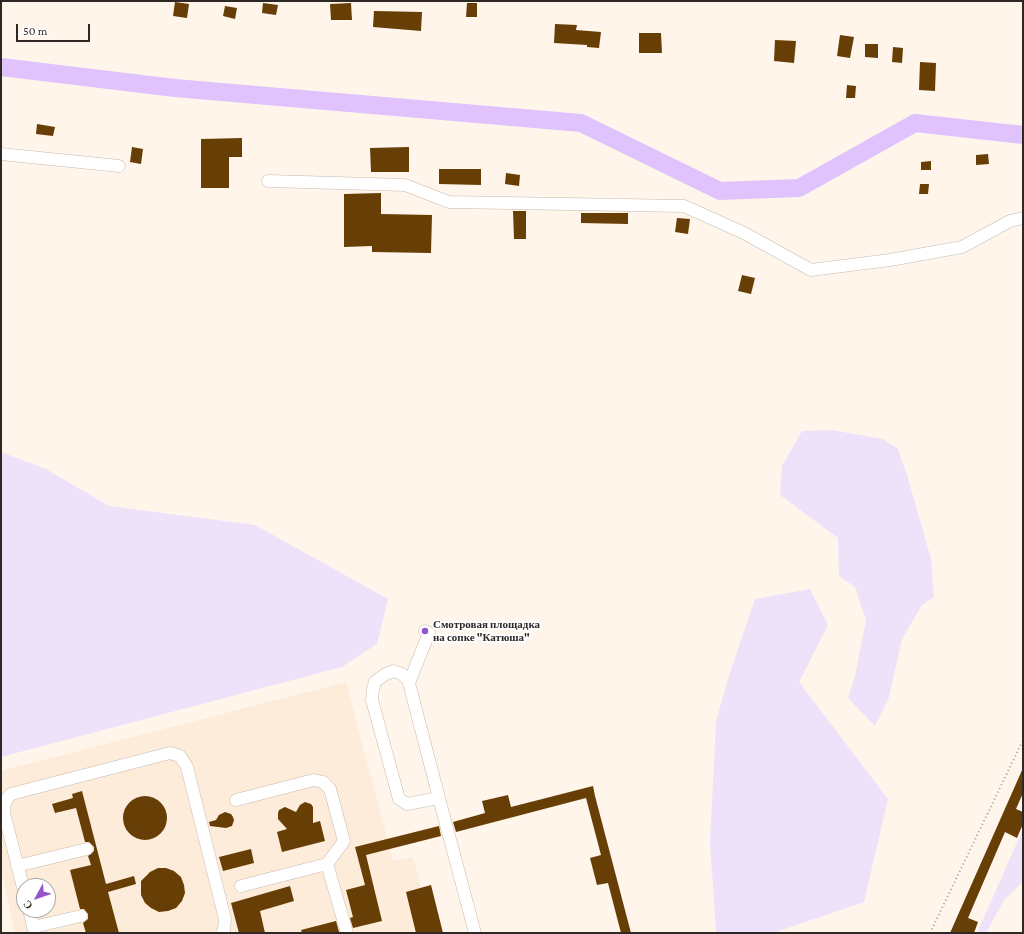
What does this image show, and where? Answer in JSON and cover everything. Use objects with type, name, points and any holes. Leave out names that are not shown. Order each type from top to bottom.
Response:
[{"type":"street","points":[[1,154],[119,166]]},
{"type":"street","points":[[268,181],[404,185],[449,202],[684,206],[744,233],[811,270],[890,260],[962,247],[1010,221],[1023,218]]},
{"type":"street","points":[[409,683],[429,633],[425,631]]},
{"type":"street","points":[[439,798],[407,804],[399,799],[372,700],[373,689],[376,682],[384,675],[393,671],[402,674],[409,683],[475,933]]},
{"type":"street","points":[[20,878],[4,813],[5,802],[11,794],[170,753],[180,756],[187,766],[225,918],[224,930],[222,933]]},
{"type":"street","points":[[236,800],[314,780],[323,782],[330,789],[344,841],[327,864],[241,886]]},
{"type":"street","points":[[17,866],[87,849]]},
{"type":"street","points":[[327,864],[347,933]]},
{"type":"street","points":[[31,918],[34,930],[82,916]]},
{"type":"path","points":[[930,933],[1023,740]]},
{"type":"shaded area","points":[[831,430],[883,439],[898,449],[931,559],[934,597],[922,605],[902,639],[889,697],[875,726],[848,698],[855,676],[866,620],[855,587],[839,576],[838,538],[780,495],[782,466],[802,431]]},
{"type":"shaded area","points":[[1,452],[46,469],[109,506],[255,525],[388,599],[377,644],[342,667],[1,757]]},
{"type":"shaded area","points":[[810,589],[828,625],[799,682],[888,799],[864,902],[773,933],[716,933],[710,842],[716,722],[729,675],[755,599]]},
{"type":"shaded area","points":[[346,682],[393,861],[413,857],[421,888],[431,885],[443,933],[15,933],[1,869],[1,771]]},
{"type":"shaded area","points":[[1023,829],[1023,882],[1004,900],[986,933],[977,933]]},
{"type":"building","points":[[175,2],[189,4],[187,18],[173,16]]},
{"type":"building","points":[[263,3],[278,5],[276,15],[262,13]]},
{"type":"building","points":[[351,3],[352,20],[331,20],[330,4]]},
{"type":"building","points":[[467,3],[477,3],[477,17],[466,17]]},
{"type":"building","points":[[225,6],[237,8],[235,19],[223,16]]},
{"type":"building","points":[[374,11],[422,12],[421,31],[373,27]]},
{"type":"building","points":[[555,24],[577,25],[576,30],[601,32],[599,48],[587,47],[587,45],[554,43]]},
{"type":"building","points":[[639,33],[661,33],[662,53],[639,53]]},
{"type":"building","points":[[840,35],[854,37],[850,58],[837,56]]},
{"type":"building","points":[[775,40],[796,41],[794,63],[774,61]]},
{"type":"building","points":[[865,44],[878,44],[878,58],[865,57]]},
{"type":"building","points":[[893,47],[903,48],[902,63],[892,62]]},
{"type":"building","points":[[920,62],[936,63],[935,91],[919,90]]},
{"type":"building","points":[[847,85],[856,86],[855,98],[846,98]]},
{"type":"building","points":[[37,124],[55,127],[53,136],[36,134]]},
{"type":"building","points":[[242,138],[242,157],[229,157],[229,188],[201,188],[201,139]]},
{"type":"building","points":[[132,147],[143,149],[141,164],[130,162]]},
{"type":"building","points":[[409,147],[409,172],[371,172],[370,148]]},
{"type":"building","points":[[988,154],[989,164],[976,165],[976,155]]},
{"type":"building","points":[[931,161],[931,170],[921,170],[921,162]]},
{"type":"building","points":[[439,169],[481,169],[481,185],[439,184]]},
{"type":"building","points":[[506,173],[520,175],[519,186],[505,184]]},
{"type":"building","points":[[920,184],[929,184],[928,194],[919,194]]},
{"type":"building","points":[[381,193],[381,214],[432,215],[431,253],[372,252],[372,246],[344,247],[344,194]]},
{"type":"building","points":[[513,211],[526,211],[526,239],[514,239]]},
{"type":"building","points":[[581,213],[628,213],[628,224],[581,223]]},
{"type":"building","points":[[677,218],[690,219],[688,234],[675,232]]},
{"type":"building","points":[[742,275],[755,278],[751,294],[738,291]]},
{"type":"building","points":[[1023,768],[1023,793],[1016,809],[1023,812],[1023,824],[1017,838],[1005,832],[968,918],[978,922],[974,933],[950,933]]},
{"type":"building","points":[[593,786],[631,933],[621,933],[608,883],[597,885],[590,858],[601,855],[586,798],[456,832],[453,822],[485,813],[482,801],[508,795],[511,807]]},
{"type":"building","points":[[82,791],[106,884],[134,876],[136,884],[108,892],[119,933],[86,933],[83,923],[88,919],[88,914],[84,909],[80,909],[70,870],[91,865],[88,856],[94,851],[94,847],[89,842],[85,842],[76,808],[55,813],[52,804],[73,798],[72,794]]},
{"type":"building","points":[[141,796],[149,796],[161,802],[167,814],[167,822],[161,834],[149,840],[141,840],[129,834],[123,822],[123,814],[129,802]]},
{"type":"building","points":[[305,802],[311,804],[313,807],[313,823],[320,821],[325,841],[282,852],[277,832],[287,829],[278,819],[279,810],[285,807],[296,812],[300,805]]},
{"type":"building","points":[[225,812],[231,814],[233,817],[234,820],[232,826],[226,828],[210,826],[209,822],[216,820],[219,815]]},
{"type":"building","points":[[439,826],[441,836],[366,855],[382,921],[353,928],[350,918],[353,917],[346,890],[365,885],[355,847]]},
{"type":"building","points":[[251,849],[254,863],[223,871],[219,857]]},
{"type":"building","points":[[158,868],[166,868],[174,871],[181,877],[184,885],[185,893],[182,901],[176,908],[168,911],[159,912],[151,908],[145,903],[141,895],[141,881],[150,872]]},
{"type":"building","points":[[431,885],[443,933],[416,933],[406,892]]},
{"type":"building","points":[[290,886],[294,901],[260,911],[265,933],[239,933],[231,903]]},
{"type":"building","points":[[336,921],[339,932],[302,933],[301,930]]},
{"type":"waterway","points":[[1,67],[175,88],[581,123],[720,191],[799,188],[915,123],[1023,135]]},
{"type":"place","name":"Смотровая площадка на сопке \"Катюша\"","points":[[425,631]]}]
